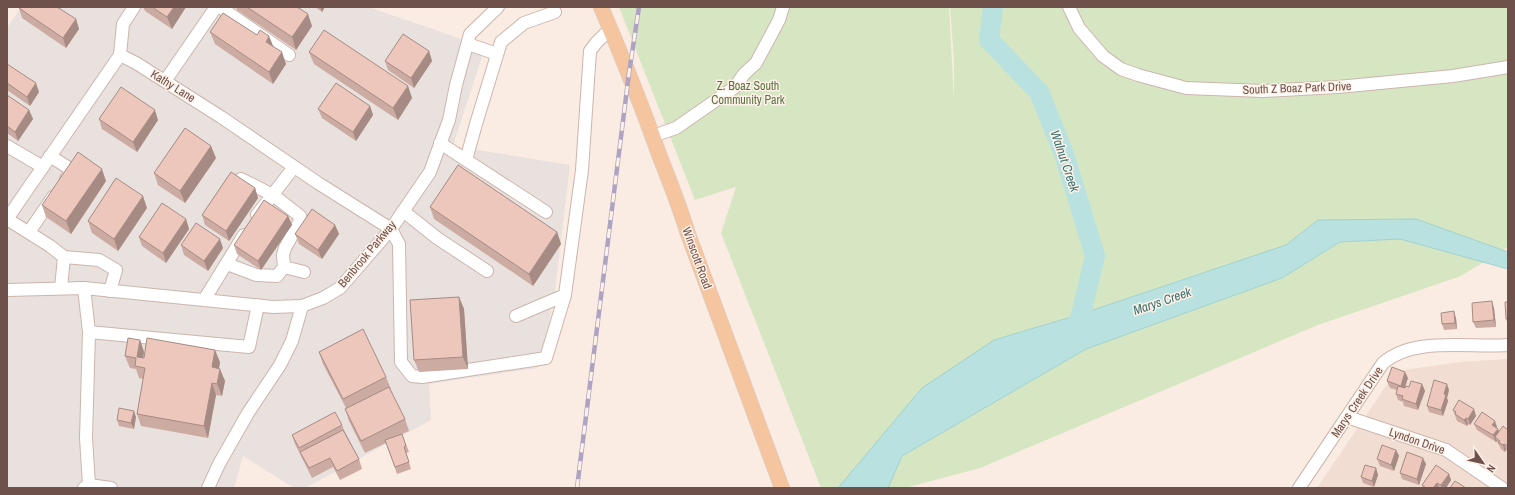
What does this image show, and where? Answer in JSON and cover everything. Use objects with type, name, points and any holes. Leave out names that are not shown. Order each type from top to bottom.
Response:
[{"type":"main road","name":"Winscott Road","points":[[601,7],[653,136],[782,488]]},
{"type":"street","points":[[110,291],[116,270],[98,260],[64,257],[29,232],[7,219],[120,55],[123,24],[134,7]]},
{"type":"street","points":[[165,81],[216,7]]},
{"type":"street","points":[[220,7],[288,55]]},
{"type":"street","name":"Benbrook Parkway","points":[[7,290],[84,288],[273,307],[302,306],[323,298],[340,288],[391,229],[430,172],[449,120],[456,85],[470,34],[498,7]]},
{"type":"street","points":[[653,136],[676,128],[735,87],[744,74],[756,63],[779,20],[784,7]]},
{"type":"street","name":"South Z Boaz Park Drive","points":[[1069,7],[1079,28],[1103,56],[1121,69],[1186,88],[1263,91],[1330,87],[1453,76],[1508,67]]},
{"type":"street","points":[[466,160],[501,42],[524,23],[555,12]]},
{"type":"street","points":[[391,229],[399,244],[401,362],[412,376],[422,377],[546,358],[565,294],[582,170],[590,51],[610,29]]},
{"type":"street","points":[[468,44],[497,54]]},
{"type":"street","name":"Kathy Lane","points":[[120,55],[165,81],[294,167],[391,229]]},
{"type":"street","points":[[440,143],[546,212]]},
{"type":"street","points":[[7,146],[43,167]]},
{"type":"street","points":[[29,232],[72,170],[50,156]]},
{"type":"street","points":[[204,300],[257,215],[294,167]]},
{"type":"street","points":[[227,264],[256,275],[277,276],[284,268],[283,255],[285,248],[301,219],[300,216],[273,195],[241,179]]},
{"type":"street","points":[[403,211],[436,238],[487,271]]},
{"type":"street","points":[[61,288],[64,257]]},
{"type":"street","points":[[284,268],[304,272]]},
{"type":"street","points":[[84,288],[89,332],[86,486],[111,488]]},
{"type":"street","points":[[516,316],[565,294]]},
{"type":"street","points":[[89,332],[249,347],[258,305]]},
{"type":"street","points":[[208,488],[219,464],[248,413],[280,365],[292,340],[302,306]]},
{"type":"street","name":"Marys Creek Drive","points":[[1299,488],[1383,363],[1396,354],[1427,346],[1453,345],[1488,347],[1508,345]]},
{"type":"street","name":"Lyndon Drive","points":[[1347,417],[1446,450],[1502,488]]},
{"type":"shaded area","points":[[21,7],[368,7],[485,47],[453,146],[570,165],[555,291],[544,348],[538,368],[429,384],[431,420],[305,488],[294,488],[243,456],[234,488],[7,488],[7,28]]},
{"type":"shaded area","points":[[1508,359],[1508,488],[1317,488],[1396,371],[1460,362]]},
{"type":"green space","name":"Z. Boaz South Community Park","points":[[619,7],[949,7],[954,100],[954,61],[950,7],[1508,7],[1508,247],[1461,276],[1318,325],[980,468],[905,488],[821,488],[721,233],[736,187],[695,200]]},
{"type":"water","name":"Marys Creek","points":[[1416,219],[1508,252],[1508,269],[1400,239],[1340,242],[1282,278],[1086,349],[902,456],[888,488],[838,488],[922,388],[994,340],[1081,314],[1286,245],[1318,220]]},
{"type":"building","points":[[57,7],[76,19],[63,38],[19,8]]},
{"type":"building","points":[[152,7],[174,7],[167,17]]},
{"type":"building","points":[[247,7],[297,7],[308,14],[292,37]]},
{"type":"building","points":[[223,13],[257,35],[260,30],[269,36],[266,42],[282,52],[269,72],[210,32]]},
{"type":"building","points":[[324,30],[408,86],[393,108],[309,52]]},
{"type":"building","points":[[403,34],[429,51],[411,78],[385,61]]},
{"type":"building","points":[[7,64],[36,83],[27,97],[7,83]]},
{"type":"building","points":[[336,83],[370,106],[353,132],[318,109]]},
{"type":"building","points":[[121,87],[155,110],[133,142],[99,119]]},
{"type":"building","points":[[7,95],[29,110],[15,132],[7,126]]},
{"type":"building","points":[[185,128],[211,146],[180,191],[154,173]]},
{"type":"building","points":[[78,152],[102,169],[66,221],[42,205]]},
{"type":"building","points":[[458,165],[557,232],[529,274],[430,207]]},
{"type":"building","points":[[231,172],[255,188],[226,231],[202,215]]},
{"type":"building","points":[[116,178],[143,196],[114,239],[88,221]]},
{"type":"building","points":[[264,200],[288,216],[258,261],[234,245]]},
{"type":"building","points":[[162,203],[186,219],[163,253],[139,237]]},
{"type":"building","points":[[312,209],[335,225],[318,250],[295,234]]},
{"type":"building","points":[[196,223],[220,239],[204,261],[181,245]]},
{"type":"building","points":[[459,297],[463,357],[414,360],[410,300]]},
{"type":"building","points":[[1492,301],[1494,320],[1473,322],[1472,303]]},
{"type":"building","points":[[1505,302],[1508,302],[1508,319],[1506,319]]},
{"type":"building","points":[[1454,311],[1455,323],[1442,324],[1441,313]]},
{"type":"building","points":[[363,329],[386,377],[343,399],[319,352]]},
{"type":"building","points":[[128,338],[140,340],[137,357],[144,358],[147,338],[215,350],[212,367],[220,369],[217,384],[212,383],[204,426],[137,414],[145,368],[135,366],[136,358],[125,356]]},
{"type":"building","points":[[1392,367],[1405,372],[1401,386],[1387,381]]},
{"type":"building","points":[[1434,380],[1447,384],[1444,394],[1446,395],[1441,410],[1427,406]]},
{"type":"building","points":[[1411,381],[1422,384],[1416,404],[1402,399],[1403,396],[1396,394],[1398,386],[1405,388],[1406,386],[1409,387]]},
{"type":"building","points":[[389,387],[405,419],[361,441],[345,409]]},
{"type":"building","points":[[1459,400],[1474,409],[1468,419],[1466,418],[1464,420],[1455,414],[1456,412],[1453,410]]},
{"type":"building","points":[[119,408],[134,411],[131,423],[117,420]]},
{"type":"building","points":[[335,412],[342,425],[299,448],[292,435]]},
{"type":"building","points":[[1482,412],[1495,421],[1492,425],[1498,429],[1493,435],[1474,424]]},
{"type":"building","points":[[1503,426],[1508,430],[1508,446],[1498,442],[1500,441],[1495,437]]},
{"type":"building","points":[[343,430],[359,459],[337,471],[330,458],[309,468],[300,452]]},
{"type":"building","points":[[402,434],[406,446],[404,447],[409,462],[395,467],[385,440]]},
{"type":"building","points":[[1382,445],[1396,450],[1391,465],[1377,459]]},
{"type":"building","points":[[1407,452],[1423,458],[1417,479],[1400,473]]},
{"type":"building","points":[[1365,465],[1376,468],[1372,481],[1361,477]]},
{"type":"building","points":[[1436,465],[1449,474],[1441,485],[1437,483],[1433,488],[1426,488],[1422,485]]},
{"type":"building","points":[[1455,481],[1466,488],[1450,488]]},
{"type":"waterway","name":"Walnut Creek","points":[[993,7],[989,40],[1039,92],[1064,154],[1095,256],[1081,314],[1075,332]]},
{"type":"railway","points":[[577,488],[629,73],[639,7]]}]
